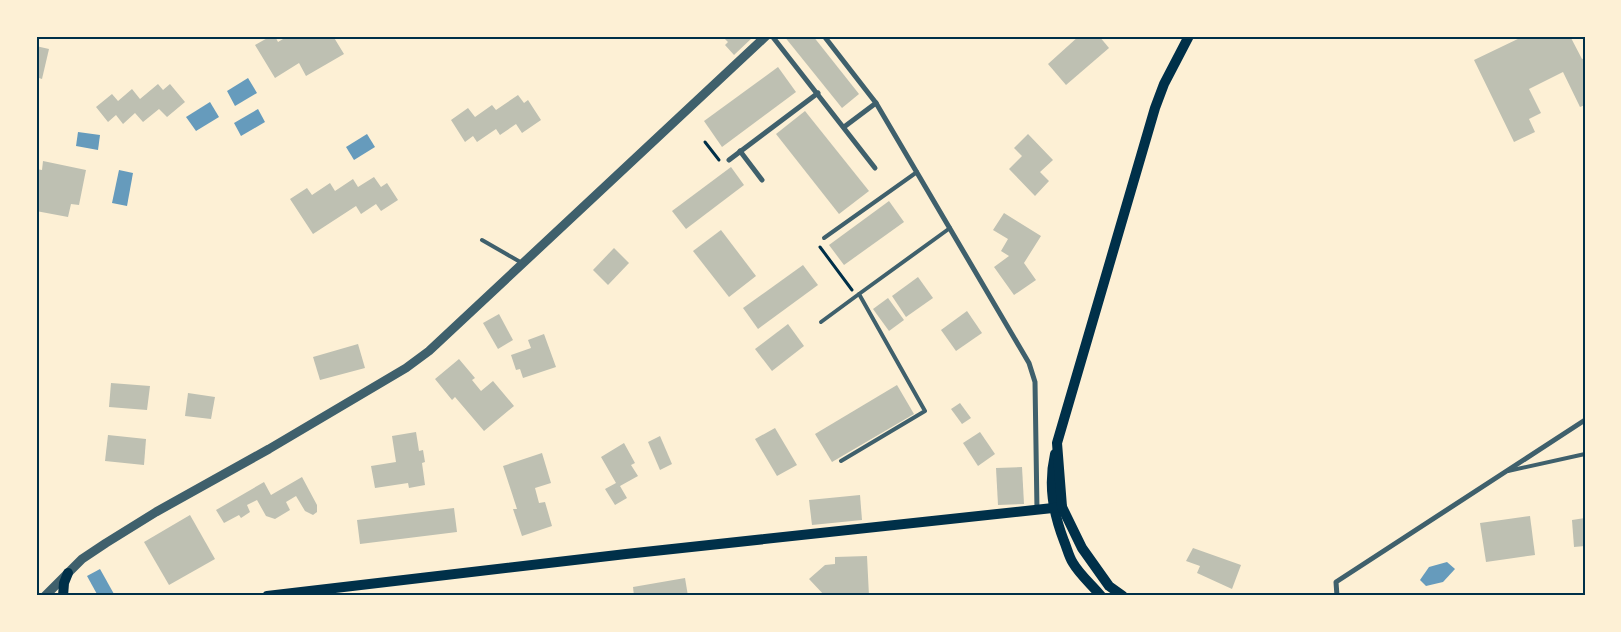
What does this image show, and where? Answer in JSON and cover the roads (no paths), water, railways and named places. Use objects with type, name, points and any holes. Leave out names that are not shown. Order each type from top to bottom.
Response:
[{"type":"main road","points":[[1123,596],[1109,586],[1082,548],[1058,508],[1051,488],[1052,469],[1057,443],[1155,108],[1164,84],[1189,36]]},
{"type":"main road","points":[[267,596],[309,593],[626,554],[1058,508]]},
{"type":"main road","points":[[1058,508],[1060,529],[1073,563],[1101,596]]},
{"type":"main road","points":[[63,596],[64,583],[68,573]]},
{"type":"street","points":[[45,596],[90,554],[145,519],[278,444],[415,362],[436,345],[766,36]]},
{"type":"street","points":[[772,36],[875,168]]},
{"type":"street","points":[[824,36],[876,103],[1023,350],[1035,382],[1037,510]]},
{"type":"street","points":[[729,160],[818,93]]},
{"type":"street","points":[[844,127],[876,103]]},
{"type":"street","points":[[740,151],[762,180]]},
{"type":"street","points":[[1337,596],[1336,582],[1585,420]]},
{"type":"lane","points":[[824,238],[917,172]]},
{"type":"lane","points":[[821,322],[950,228]]},
{"type":"lane","points":[[482,240],[522,263]]},
{"type":"lane","points":[[841,461],[925,411],[859,294]]},
{"type":"lane","points":[[1501,473],[1585,454]]},
{"type":"water","points":[[248,78],[257,93],[235,106],[227,91]]},
{"type":"water","points":[[210,102],[219,117],[196,131],[186,117]]},
{"type":"water","points":[[258,109],[265,122],[241,136],[234,123]]},
{"type":"water","points":[[78,132],[100,135],[98,150],[76,146]]},
{"type":"water","points":[[367,134],[375,147],[354,160],[346,147]]},
{"type":"water","points":[[119,170],[133,173],[127,206],[112,203]]},
{"type":"water","points":[[1447,562],[1455,569],[1443,582],[1426,586],[1420,580],[1429,567]]},
{"type":"water","points":[[100,569],[114,594],[98,596],[87,576]]}]
